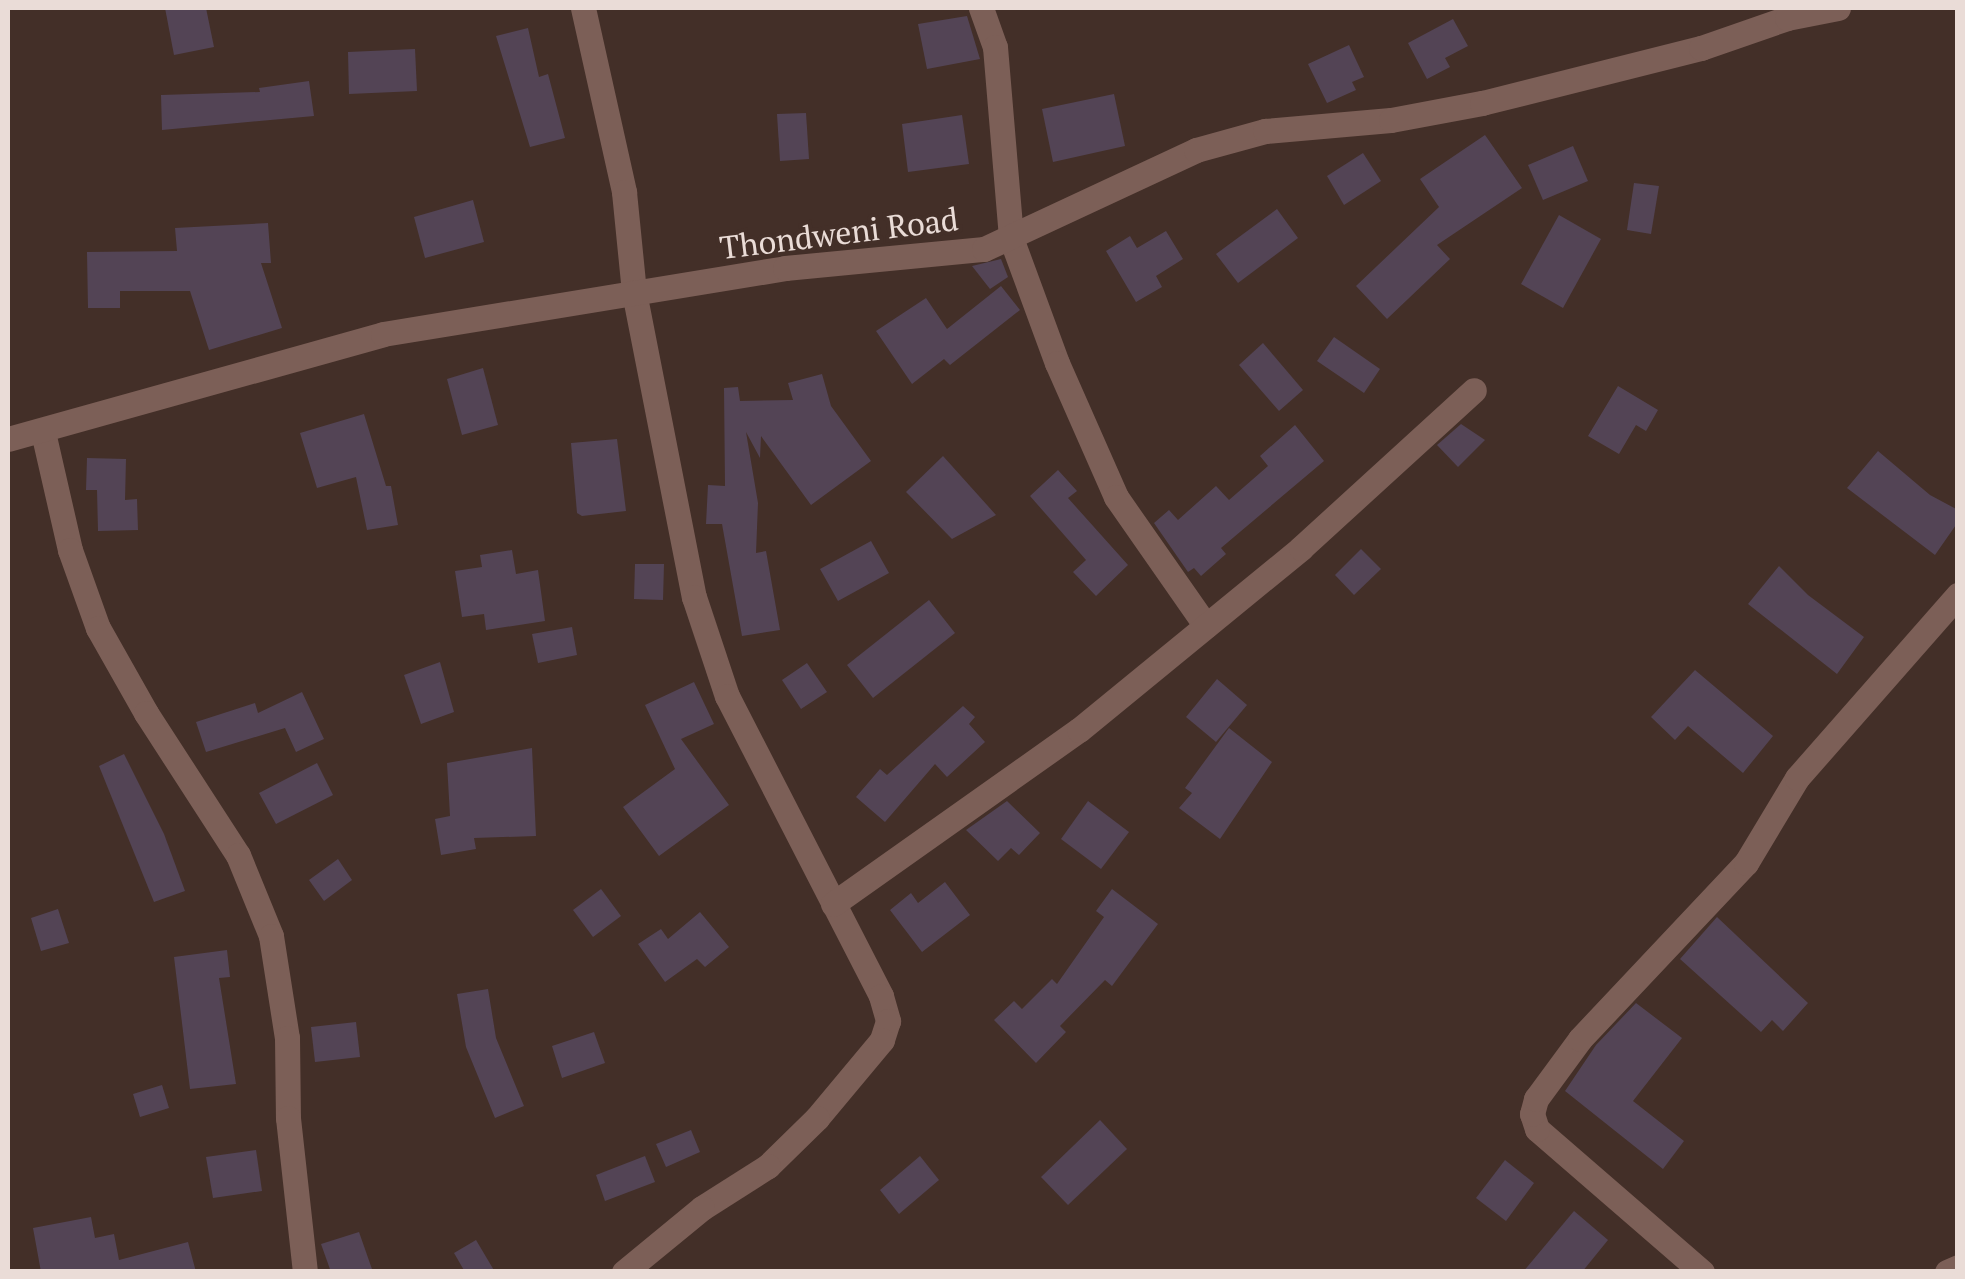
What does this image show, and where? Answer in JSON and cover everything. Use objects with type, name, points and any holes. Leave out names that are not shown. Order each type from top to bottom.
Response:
[{"type":"street","points":[[582,8],[624,192],[634,292],[694,596],[726,696],[880,996],[888,1021],[882,1040],[817,1118],[768,1166],[702,1208],[624,1272]]},
{"type":"street","points":[[981,8],[995,46],[1011,238],[1057,363],[1116,496],[1206,626]]},
{"type":"street","name":"Thondweni Road","points":[[8,439],[384,334],[784,268],[949,255],[1011,238],[1196,150],[1265,132],[1391,120],[1482,104],[1838,8]]},
{"type":"street","points":[[832,904],[1079,730],[1301,548],[1474,390]]},
{"type":"street","points":[[43,432],[70,550],[98,628],[146,713],[238,856],[271,936],[288,1038],[288,1118],[305,1272]]},
{"type":"street","points":[[1702,1272],[1537,1128],[1532,1114],[1536,1099],[1580,1039],[1746,863],[1797,778],[1958,595]]},
{"type":"street","points":[[1948,1272],[1958,1267]]},
{"type":"building","points":[[165,8],[206,8],[214,47],[174,55]]},
{"type":"building","points":[[967,16],[980,59],[927,69],[918,24]]},
{"type":"building","points":[[1453,19],[1468,46],[1445,58],[1450,67],[1427,79],[1408,43]]},
{"type":"building","points":[[528,28],[539,77],[548,74],[565,138],[530,147],[496,36]]},
{"type":"building","points":[[1349,45],[1364,77],[1352,82],[1356,90],[1327,103],[1308,64]]},
{"type":"building","points":[[415,49],[417,91],[349,94],[348,52]]},
{"type":"building","points":[[309,81],[314,116],[162,130],[161,95],[260,92],[259,88]]},
{"type":"building","points":[[1114,94],[1125,146],[1053,162],[1042,109]]},
{"type":"building","points":[[806,113],[809,159],[780,161],[777,114]]},
{"type":"building","points":[[962,115],[969,164],[908,172],[902,124]]},
{"type":"building","points":[[1485,135],[1522,188],[1437,245],[1450,259],[1387,319],[1356,286],[1439,207],[1420,179]]},
{"type":"building","points":[[1573,146],[1588,181],[1543,200],[1528,165]]},
{"type":"building","points":[[1363,153],[1381,181],[1344,205],[1327,176]]},
{"type":"building","points":[[1634,183],[1659,186],[1651,234],[1627,230]]},
{"type":"building","points":[[473,200],[484,242],[425,258],[414,217]]},
{"type":"building","points":[[1277,209],[1298,238],[1238,283],[1216,254]]},
{"type":"building","points":[[1559,215],[1601,239],[1563,308],[1521,284]]},
{"type":"building","points":[[268,223],[271,263],[261,263],[282,328],[209,350],[190,291],[120,291],[120,308],[88,308],[87,252],[177,251],[175,228]]},
{"type":"building","points":[[1166,231],[1183,259],[1156,276],[1162,287],[1136,302],[1106,251],[1130,236],[1137,248]]},
{"type":"building","points":[[1001,259],[1008,277],[990,289],[972,266]]},
{"type":"building","points":[[1001,286],[1020,310],[950,365],[944,359],[912,384],[876,331],[926,298],[947,329]]},
{"type":"building","points":[[1334,337],[1380,369],[1364,393],[1317,361]]},
{"type":"building","points":[[1263,343],[1303,390],[1279,411],[1239,365]]},
{"type":"building","points":[[483,368],[498,425],[462,435],[447,379]]},
{"type":"building","points":[[822,374],[831,406],[871,461],[811,505],[761,436],[760,458],[746,432],[758,503],[756,553],[766,551],[780,630],[742,636],[722,524],[706,524],[708,485],[725,486],[724,388],[738,387],[740,401],[793,400],[788,383]]},
{"type":"building","points":[[1618,386],[1658,410],[1646,431],[1636,425],[1619,454],[1588,436]]},
{"type":"building","points":[[364,414],[386,486],[391,486],[398,525],[367,530],[356,477],[317,488],[300,433]]},
{"type":"building","points":[[1461,424],[1485,440],[1458,467],[1437,445]]},
{"type":"building","points":[[1295,425],[1324,461],[1221,548],[1226,554],[1201,576],[1194,568],[1188,572],[1154,523],[1169,510],[1178,520],[1216,486],[1229,500],[1268,466],[1260,456]]},
{"type":"building","points":[[617,439],[626,511],[582,516],[577,513],[571,443]]},
{"type":"building","points":[[1878,451],[1930,495],[1958,510],[1958,522],[1935,555],[1847,488]]},
{"type":"building","points":[[943,456],[996,515],[952,539],[906,492]]},
{"type":"building","points":[[87,458],[126,459],[125,500],[137,499],[138,530],[98,531],[97,490],[86,490]]},
{"type":"building","points":[[1058,470],[1077,491],[1068,498],[1128,565],[1096,596],[1073,572],[1086,560],[1030,496]]},
{"type":"building","points":[[871,541],[889,573],[838,601],[820,569]]},
{"type":"building","points":[[1361,549],[1381,569],[1354,595],[1335,575]]},
{"type":"building","points":[[512,550],[516,574],[538,570],[545,621],[486,630],[484,614],[462,617],[455,571],[482,567],[480,555]]},
{"type":"building","points":[[635,564],[664,564],[663,600],[634,599]]},
{"type":"building","points":[[1779,566],[1808,595],[1864,637],[1837,674],[1748,604]]},
{"type":"building","points":[[929,600],[955,633],[873,698],[847,665]]},
{"type":"building","points":[[572,627],[577,655],[538,663],[532,634]]},
{"type":"building","points":[[440,662],[454,712],[421,724],[404,675]]},
{"type":"building","points":[[807,663],[827,692],[801,709],[782,680]]},
{"type":"building","points":[[1695,670],[1773,736],[1743,773],[1688,726],[1675,740],[1651,717]]},
{"type":"building","points":[[1217,679],[1247,705],[1216,742],[1186,717]]},
{"type":"building","points":[[694,682],[714,724],[681,739],[729,805],[659,856],[623,807],[675,769],[645,705]]},
{"type":"building","points":[[302,692],[324,739],[296,752],[285,728],[206,752],[196,722],[255,703],[258,713]]},
{"type":"building","points":[[963,706],[975,717],[969,724],[985,742],[947,777],[935,764],[885,822],[856,797],[880,769],[887,775]]},
{"type":"building","points":[[1229,728],[1272,762],[1220,839],[1179,808],[1192,793],[1185,788]]},
{"type":"building","points":[[532,748],[536,836],[474,838],[476,849],[441,855],[435,819],[450,816],[447,763]]},
{"type":"building","points":[[124,754],[164,834],[185,891],[154,902],[99,766]]},
{"type":"building","points":[[317,763],[333,795],[276,824],[259,793]]},
{"type":"building","points":[[1007,801],[1040,833],[1019,855],[1011,848],[998,861],[966,830]]},
{"type":"building","points":[[1088,801],[1129,832],[1101,869],[1061,839]]},
{"type":"building","points":[[338,859],[352,880],[324,901],[309,880]]},
{"type":"building","points":[[945,882],[970,915],[922,952],[890,910],[911,893],[918,903]]},
{"type":"building","points":[[601,889],[621,916],[593,937],[573,910]]},
{"type":"building","points":[[1112,889],[1158,924],[1112,986],[1105,980],[1060,1026],[1066,1032],[1036,1063],[994,1020],[1014,1001],[1022,1009],[1052,979],[1057,984],[1104,917],[1096,911]]},
{"type":"building","points":[[58,909],[69,943],[41,951],[31,918]]},
{"type":"building","points":[[700,912],[729,947],[705,967],[697,959],[665,982],[638,944],[661,929],[668,939]]},
{"type":"building","points":[[1717,917],[1808,1003],[1783,1031],[1772,1020],[1761,1032],[1680,959]]},
{"type":"building","points":[[227,950],[230,977],[219,978],[236,1084],[190,1089],[174,957]]},
{"type":"building","points":[[488,989],[496,1038],[524,1106],[495,1118],[466,1047],[457,994]]},
{"type":"building","points":[[1636,1003],[1682,1038],[1633,1101],[1684,1141],[1663,1169],[1565,1091],[1596,1045]]},
{"type":"building","points":[[356,1022],[360,1057],[315,1062],[311,1027]]},
{"type":"building","points":[[594,1032],[605,1063],[562,1078],[552,1046]]},
{"type":"building","points":[[162,1085],[169,1108],[140,1117],[133,1094]]},
{"type":"building","points":[[1100,1120],[1127,1149],[1068,1205],[1041,1177]]},
{"type":"building","points":[[691,1130],[700,1152],[666,1167],[656,1144]]},
{"type":"building","points":[[256,1150],[262,1191],[213,1198],[206,1157]]},
{"type":"building","points":[[645,1156],[655,1182],[605,1201],[596,1175]]},
{"type":"building","points":[[920,1156],[939,1180],[899,1214],[880,1190]]},
{"type":"building","points":[[1505,1160],[1534,1183],[1506,1221],[1476,1198]]},
{"type":"building","points":[[1574,1211],[1608,1240],[1582,1272],[1523,1272]]},
{"type":"building","points":[[91,1217],[95,1238],[114,1234],[119,1260],[188,1242],[196,1272],[41,1272],[33,1228]]},
{"type":"building","points":[[359,1232],[373,1272],[331,1272],[321,1244]]},
{"type":"building","points":[[476,1240],[495,1272],[465,1272],[454,1253]]}]
